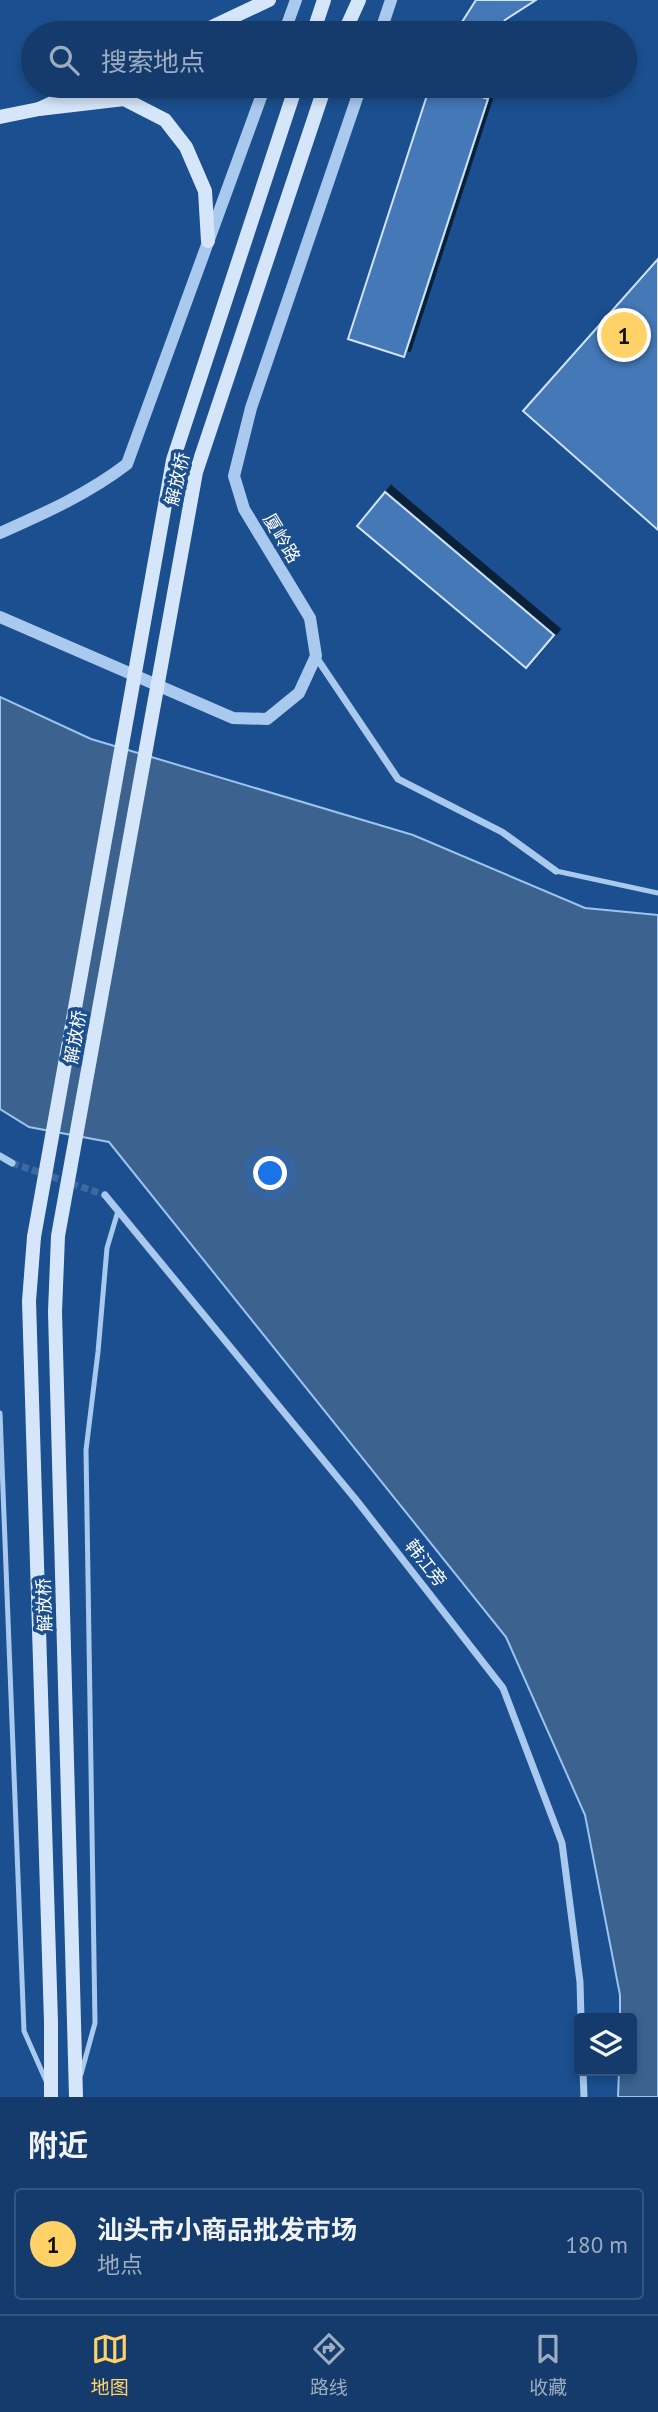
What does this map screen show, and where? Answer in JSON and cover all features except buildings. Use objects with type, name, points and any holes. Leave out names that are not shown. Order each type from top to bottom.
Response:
[{"type":"main road","points":[[224,21],[269,0]]},
{"type":"main road","points":[[317,21],[324,0]]},
{"type":"main road","points":[[349,21],[359,0]]},
{"type":"main road","points":[[39,109],[62,98]]},
{"type":"main road","name":"解放桥","points":[[51,2095],[29,1301],[34,1237],[173,460],[292,98]]},
{"type":"main road","name":"解放桥","points":[[76,2094],[55,1312],[58,1237],[196,472],[321,98]]},
{"type":"main road","points":[[0,117],[39,109],[124,99],[164,120],[186,147],[205,191],[208,241]]},
{"type":"street","points":[[288,21],[296,0]]},
{"type":"street","points":[[384,21],[391,0]]},
{"type":"street","points":[[0,533],[90,490],[127,464],[261,98]]},
{"type":"street","name":"厦岭路","points":[[316,656],[310,618],[244,509],[234,476],[251,408],[357,98]]},
{"type":"street","points":[[0,617],[233,718],[267,719],[299,692],[316,656]]},
{"type":"street","points":[[316,656],[398,779],[502,832],[556,872]]},
{"type":"street","points":[[0,1156],[12,1163]]},
{"type":"street","name":"韩江旁","points":[[105,1195],[357,1501],[503,1688],[562,1843],[582,2013]]},
{"type":"street","points":[[583,2076],[584,2097]]},
{"type":"lane","points":[[556,872],[658,892]]},
{"type":"lane","points":[[76,2094],[95,2023],[86,1450],[99,1352],[107,1248],[118,1211]]},
{"type":"lane","points":[[0,1413],[24,2031],[51,2095]]},
{"type":"water","points":[[0,697],[91,739],[413,835],[585,908],[658,915],[658,2097],[618,2097],[619,2076],[637,2076],[637,2013],[620,2013],[620,1995],[585,1815],[506,1637],[109,1142],[29,1127],[0,1109]]},
{"type":"tunnel","points":[[12,1163],[105,1195]]},
{"type":"place","name":"汕头市小商品批发市场","points":[[624,335]]}]
